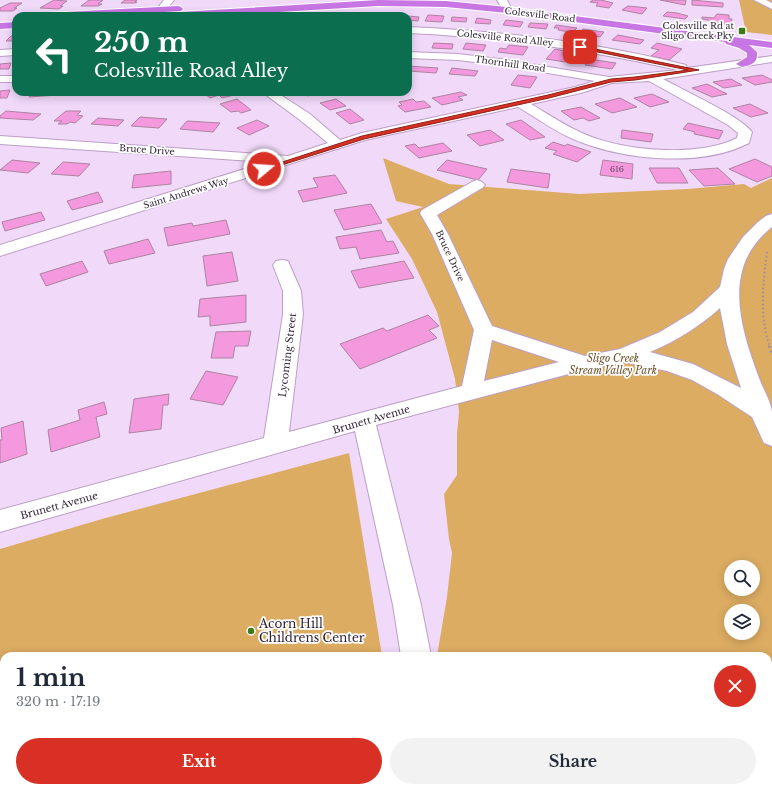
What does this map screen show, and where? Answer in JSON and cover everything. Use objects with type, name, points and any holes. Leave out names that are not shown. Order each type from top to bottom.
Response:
[{"type":"highway","name":"Colesville Road","points":[[185,12],[329,0]]},
{"type":"highway","name":"Colesville Road","points":[[475,0],[772,38]]},
{"type":"highway","name":"Colesville Road","points":[[200,12],[378,3],[504,4],[718,38],[772,45]]},
{"type":"highway","points":[[0,19],[12,18]]},
{"type":"highway","points":[[0,26],[12,25]]},
{"type":"highway","points":[[718,38],[744,46],[752,52],[752,59],[742,64]]},
{"type":"street","points":[[162,12],[169,0]]},
{"type":"street","points":[[759,0],[772,6]]},
{"type":"street","name":"Colesville Road Alley","points":[[412,30],[477,34],[549,42],[611,52],[696,70]]},
{"type":"street","points":[[0,53],[12,52]]},
{"type":"street","name":"Thornhill Road","points":[[412,55],[507,63],[611,80]]},
{"type":"street","name":"Saint Andrews Way","points":[[0,251],[362,137],[521,103],[577,90],[611,80],[651,77],[772,59]]},
{"type":"street","points":[[521,103],[564,129],[584,138],[612,147],[645,152],[675,154],[732,147],[744,140],[745,132],[733,122],[651,77]]},
{"type":"street","points":[[0,79],[12,78]]},
{"type":"street","points":[[274,96],[304,117],[338,145]]},
{"type":"street","name":"Bruce Drive","points":[[0,140],[294,159]]},
{"type":"street","name":"Bruce Drive","points":[[477,184],[428,213],[440,234],[484,330]]},
{"type":"street","points":[[772,219],[761,227],[733,267],[728,290],[734,331],[761,412],[772,437]]},
{"type":"street","name":"Lycoming Street","points":[[275,446],[293,314],[292,291],[282,265]]},
{"type":"street","name":"Brunett Avenue","points":[[0,521],[584,362],[624,356],[667,337],[700,316],[728,290]]},
{"type":"street","points":[[471,393],[484,330],[584,362]]},
{"type":"street","points":[[624,356],[659,361],[695,373],[732,392],[761,412]]},
{"type":"street","points":[[364,421],[407,605],[415,652]]},
{"type":"path","points":[[768,246],[762,311],[764,329],[772,354]]},
{"type":"green space","points":[[739,0],[772,0],[772,35],[746,32]]},
{"type":"green space","name":"Sligo Creek Stream Valley Park","points":[[383,158],[449,184],[579,194],[688,189],[744,184],[751,188],[772,178],[772,652],[438,652],[447,597],[452,553],[444,494],[457,475],[457,434],[459,412],[455,379],[437,312],[412,259],[386,219],[423,207],[396,201]]},
{"type":"green space","points":[[349,453],[381,652],[0,652],[0,549],[102,519]]},
{"type":"building","points":[[54,0],[67,1],[60,6],[63,6],[59,9],[40,8]]},
{"type":"building","points":[[89,0],[103,0],[98,4],[102,4],[98,6],[81,6]]},
{"type":"building","points":[[125,0],[137,0],[135,2],[137,2],[121,3]]},
{"type":"building","points":[[593,0],[613,3],[609,8],[596,6],[598,3],[590,2]]},
{"type":"building","points":[[660,0],[686,0],[685,5]]},
{"type":"building","points":[[692,0],[723,3],[723,7],[692,5]]},
{"type":"building","points":[[10,3],[22,3],[14,8],[17,8],[13,11],[0,11],[0,8]]},
{"type":"building","points":[[628,6],[647,8],[642,14],[622,10]]},
{"type":"building","points":[[667,12],[688,16],[685,19],[663,16]]},
{"type":"building","points":[[717,14],[729,15],[729,19],[732,19],[731,25],[712,23],[713,21],[702,19],[702,17],[714,18]]},
{"type":"building","points":[[428,15],[444,16],[442,22],[425,21]]},
{"type":"building","points":[[412,16],[419,17],[418,21],[412,20]]},
{"type":"building","points":[[452,17],[467,18],[466,22],[451,21]]},
{"type":"building","points":[[477,18],[491,20],[490,24],[475,23]]},
{"type":"building","points":[[506,20],[523,22],[520,27],[503,25]]},
{"type":"building","points":[[530,23],[548,24],[546,29],[528,27]]},
{"type":"building","points":[[556,25],[577,28],[574,31],[569,32],[558,30],[559,28],[554,28]]},
{"type":"building","points":[[583,29],[604,32],[600,37],[579,33]]},
{"type":"building","points":[[618,35],[644,40],[640,44],[612,40]]},
{"type":"building","points":[[11,36],[12,36],[12,41],[6,41]]},
{"type":"building","points":[[434,43],[453,44],[452,49],[432,48]]},
{"type":"building","points":[[466,43],[486,45],[483,51],[463,49]]},
{"type":"building","points":[[657,43],[682,49],[669,60],[651,56],[659,50],[651,48]]},
{"type":"building","points":[[509,45],[528,47],[523,55],[498,52],[500,48],[506,49]]},
{"type":"building","points":[[555,49],[564,51],[562,54],[571,55],[565,62],[546,59]]},
{"type":"building","points":[[589,59],[616,63],[612,69],[585,65]]},
{"type":"building","points":[[11,63],[9,69],[0,69],[0,64]]},
{"type":"building","points":[[412,66],[438,68],[436,73],[412,71]]},
{"type":"building","points":[[452,68],[478,71],[475,76],[449,74]]},
{"type":"building","points":[[518,75],[537,77],[530,88],[511,85]]},
{"type":"building","points":[[762,75],[772,80],[772,82],[755,85],[742,78]]},
{"type":"building","points":[[731,79],[742,85],[724,88],[713,82]]},
{"type":"building","points":[[707,84],[727,94],[712,97],[692,88]]},
{"type":"building","points":[[10,90],[7,98],[0,98],[0,91]]},
{"type":"building","points":[[461,92],[467,95],[458,97],[463,100],[442,105],[432,98]]},
{"type":"building","points":[[652,94],[669,102],[650,107],[634,98]]},
{"type":"building","points":[[620,98],[637,107],[612,113],[595,104]]},
{"type":"building","points":[[237,99],[251,110],[241,113],[238,111],[231,112],[220,104]]},
{"type":"building","points":[[336,99],[346,106],[330,110],[320,103]]},
{"type":"building","points":[[413,99],[416,102],[424,101],[431,107],[405,112],[398,106],[402,105],[399,102]]},
{"type":"building","points":[[750,104],[768,113],[751,117],[733,108]]},
{"type":"building","points":[[581,107],[600,118],[589,121],[583,118],[574,120],[561,111]]},
{"type":"building","points":[[350,109],[364,120],[350,124],[336,113]]},
{"type":"building","points":[[6,111],[41,114],[33,120],[0,118],[0,116]]},
{"type":"building","points":[[66,111],[81,111],[77,115],[83,116],[75,123],[70,122],[67,124],[58,124],[62,121],[54,121]]},
{"type":"building","points":[[140,117],[167,119],[159,128],[131,126]]},
{"type":"building","points":[[98,118],[124,120],[118,126],[91,124]]},
{"type":"building","points":[[257,120],[269,126],[249,135],[237,128]]},
{"type":"building","points":[[521,120],[545,137],[530,140],[506,124]]},
{"type":"building","points":[[187,121],[220,123],[213,132],[180,129]]},
{"type":"building","points":[[688,123],[723,131],[719,139],[694,134],[695,132],[683,129]]},
{"type":"building","points":[[490,130],[504,140],[480,146],[467,135]]},
{"type":"building","points":[[622,130],[653,134],[651,142],[621,138]]},
{"type":"building","points":[[553,142],[565,146],[567,144],[591,152],[577,162],[553,154],[557,151],[545,148]]},
{"type":"building","points":[[443,143],[452,151],[419,158],[405,146],[415,144],[419,148]]},
{"type":"building","points":[[755,159],[772,167],[772,176],[757,182],[729,169]]},
{"type":"building","points":[[12,160],[40,163],[28,173],[0,170]]},
{"type":"building","points":[[447,160],[487,169],[478,180],[437,170]]},
{"type":"building","points":[[603,160],[633,164],[632,179],[600,175]]},
{"type":"building","points":[[63,162],[90,164],[79,176],[51,174]]},
{"type":"building","points":[[649,168],[679,168],[688,183],[657,183]]},
{"type":"building","points":[[718,168],[735,184],[704,186],[689,170]]},
{"type":"building","points":[[511,169],[550,174],[548,188],[507,182]]},
{"type":"building","points":[[171,171],[171,184],[132,188],[134,175]]},
{"type":"building","points":[[335,175],[347,193],[303,202],[298,191],[318,187],[313,178]]},
{"type":"building","points":[[98,192],[103,202],[72,210],[67,201]]},
{"type":"building","points":[[371,204],[382,223],[344,230],[334,210]]},
{"type":"building","points":[[41,212],[45,220],[5,231],[2,222]]},
{"type":"building","points":[[226,220],[230,234],[168,246],[164,228],[192,223],[193,226]]},
{"type":"building","points":[[381,230],[387,242],[393,241],[399,253],[360,259],[356,247],[340,249],[336,237]]},
{"type":"building","points":[[148,239],[155,253],[109,264],[104,251]]},
{"type":"building","points":[[232,252],[238,281],[207,286],[203,256]]},
{"type":"building","points":[[82,261],[88,272],[46,286],[40,274]]},
{"type":"building","points":[[404,261],[414,278],[359,288],[351,271]]},
{"type":"building","points":[[246,295],[246,322],[210,326],[210,316],[198,317],[200,299]]},
{"type":"building","points":[[428,315],[439,326],[429,330],[437,338],[360,369],[340,344],[383,328],[387,331]]},
{"type":"building","points":[[251,331],[248,346],[235,346],[233,358],[211,358],[216,332]]},
{"type":"building","points":[[206,371],[238,377],[223,405],[190,399]]},
{"type":"building","points":[[169,394],[168,405],[163,405],[161,429],[129,433],[134,399]]},
{"type":"building","points":[[104,402],[107,414],[96,417],[100,437],[51,452],[48,430],[80,420],[78,410]]},
{"type":"building","points":[[23,421],[27,454],[0,463],[0,440],[2,440],[1,428]]},
{"type":"place","name":"Colesville Rd at Sligo Creek Pky","points":[[742,31]]},
{"type":"place","name":"Acorn Hill Childrens Center","points":[[251,631]]},
{"type":"route","points":[[264,169],[362,137],[577,90],[611,80],[635,79],[696,70],[580,47]]}]
